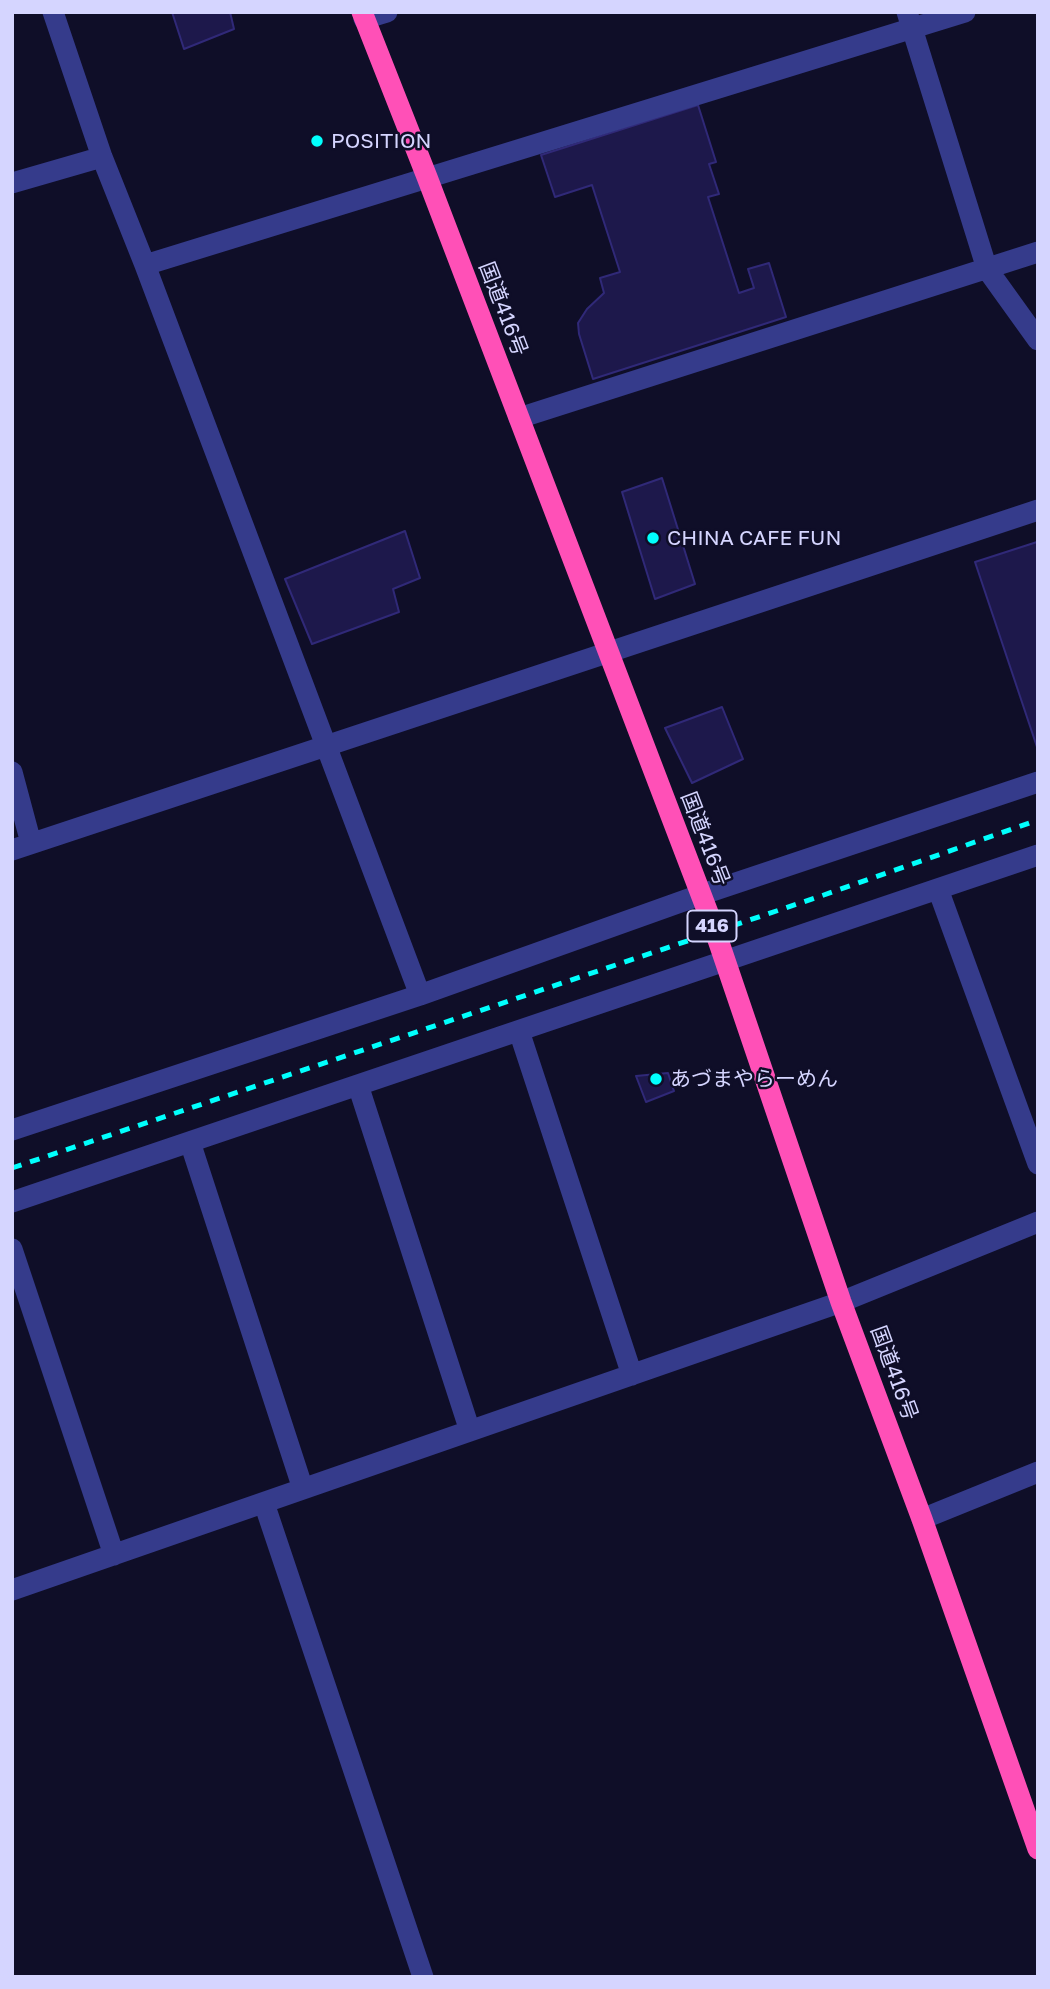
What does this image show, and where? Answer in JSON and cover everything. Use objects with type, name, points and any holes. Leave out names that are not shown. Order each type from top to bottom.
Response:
[{"type":"highway","name":"国道416号","points":[[363,16],[427,177],[725,961],[841,1302],[922,1519],[1038,1849]]},
{"type":"street","points":[[53,12],[102,157],[420,995]]},
{"type":"street","points":[[363,16],[387,12]]},
{"type":"street","points":[[145,265],[427,177],[910,20],[965,12]]},
{"type":"street","points":[[910,20],[987,269],[1038,340]]},
{"type":"street","points":[[12,183],[102,157]]},
{"type":"street","points":[[519,418],[1038,252]]},
{"type":"street","points":[[12,772],[22,846],[1038,510]]},
{"type":"street","points":[[12,1130],[420,995],[700,895],[1038,782]]},
{"type":"street","points":[[12,1202],[1038,855]]},
{"type":"street","points":[[937,889],[1038,1164]]},
{"type":"street","points":[[519,1031],[632,1375]]},
{"type":"street","points":[[358,1085],[471,1431]]},
{"type":"street","points":[[190,1142],[303,1489]]},
{"type":"street","points":[[12,1590],[841,1302],[1038,1222]]},
{"type":"street","points":[[12,1249],[114,1555]]},
{"type":"street","points":[[922,1519],[1038,1472]]},
{"type":"street","points":[[264,1503],[422,1977]]},
{"type":"building","points":[[172,12],[230,12],[234,29],[184,49]]},
{"type":"building","points":[[698,105],[716,162],[709,164],[719,194],[708,197],[739,293],[754,288],[748,269],[769,263],[786,317],[593,379],[578,323],[587,309],[604,293],[600,278],[620,272],[592,185],[555,197],[541,155]]},
{"type":"building","points":[[662,478],[695,584],[655,599],[622,492]]},
{"type":"building","points":[[405,531],[420,578],[393,589],[399,612],[312,644],[285,579]]},
{"type":"building","points":[[1037,542],[1038,545],[1038,750],[975,562]]},
{"type":"building","points":[[722,707],[743,759],[692,783],[665,728]]},
{"type":"building","points":[[668,1073],[674,1091],[646,1102],[636,1076]]},
{"type":"railway","points":[[12,1168],[821,896],[1038,820]]},
{"type":"place","name":"POSITION","points":[[317,141]]},
{"type":"place","name":"CHINA CAFE FUN","points":[[653,538]]},
{"type":"place","name":"あづまやらーめん","points":[[656,1079]]}]
